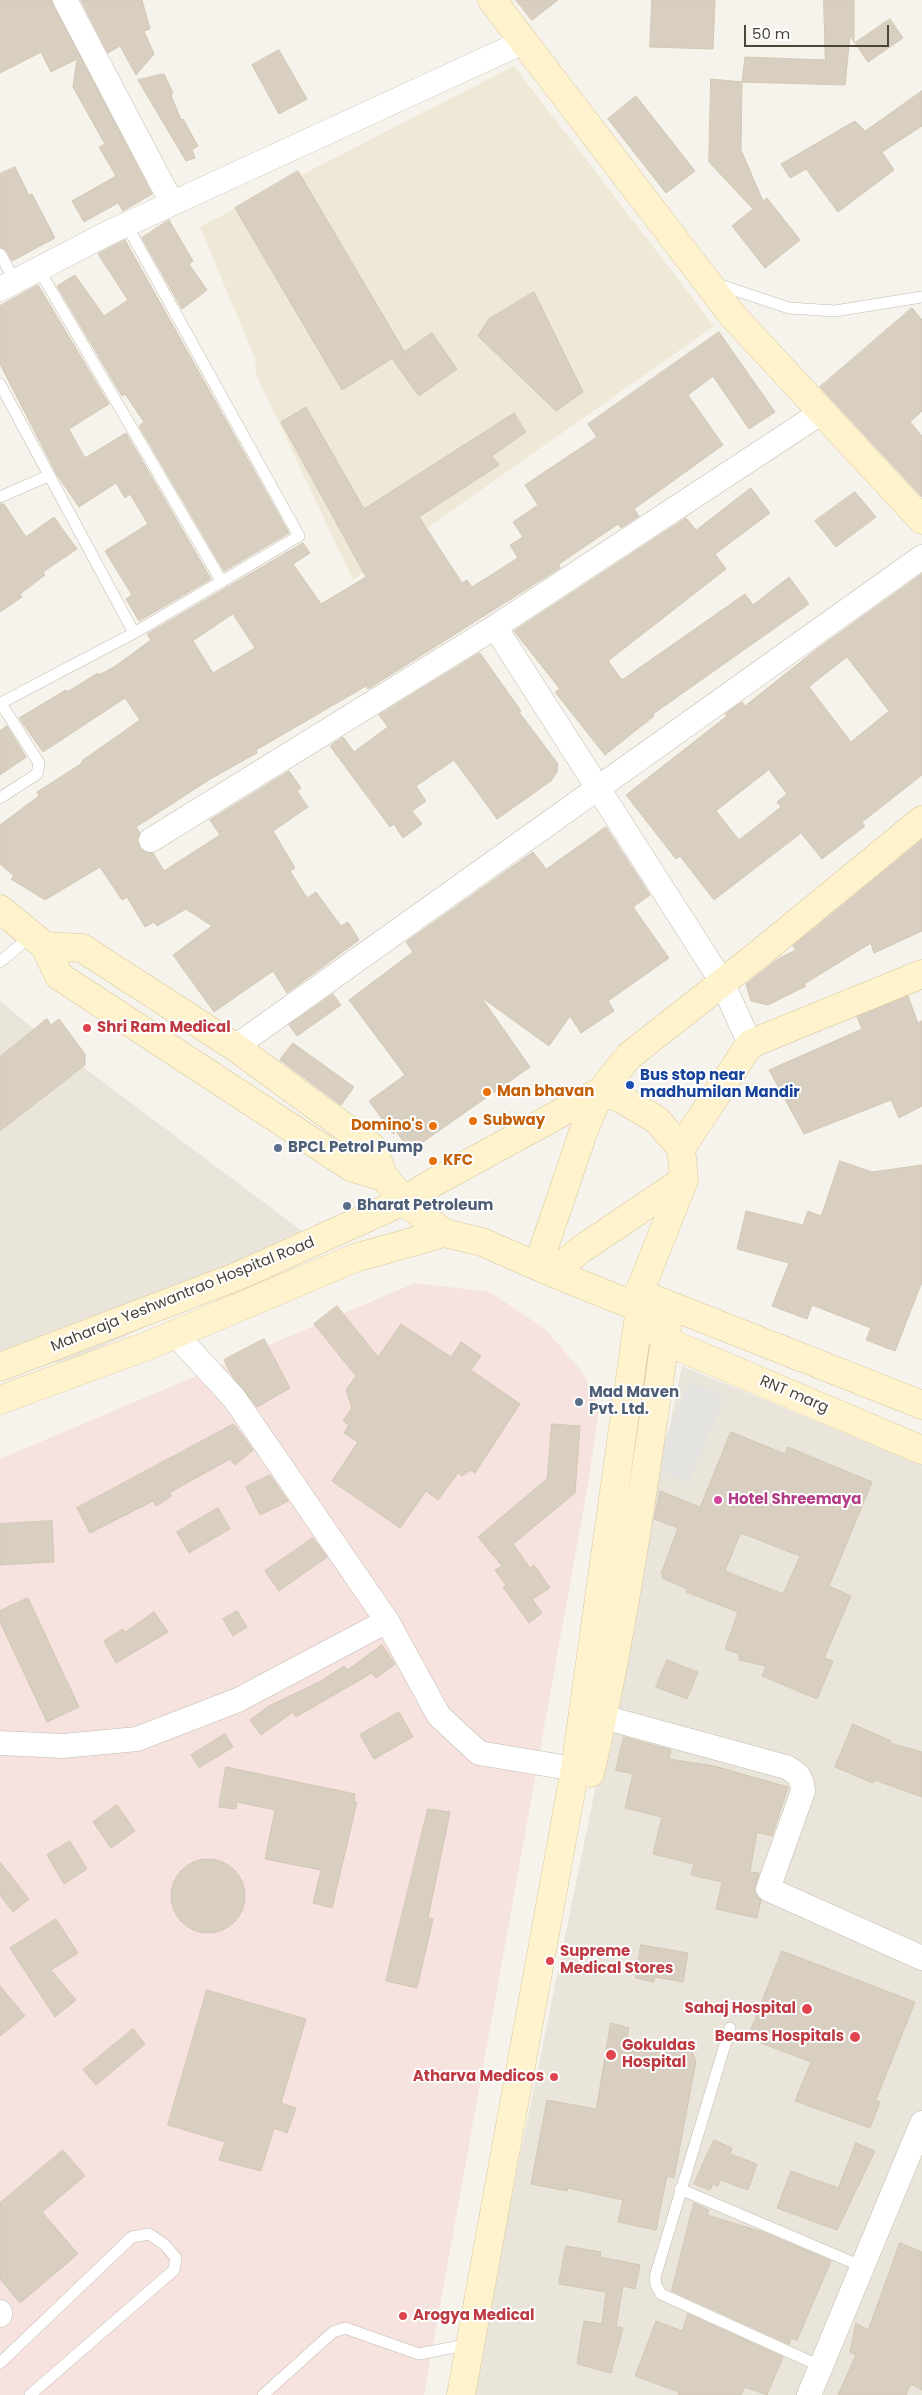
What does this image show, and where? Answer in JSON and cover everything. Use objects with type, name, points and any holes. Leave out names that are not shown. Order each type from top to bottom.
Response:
[{"type":"main road","points":[[492,0],[733,316],[922,520]]},
{"type":"main road","points":[[545,1269],[584,1130],[602,1090],[629,1056],[922,820]]},
{"type":"main road","points":[[0,909],[38,941],[59,976],[351,1167],[384,1177]]},
{"type":"main road","points":[[38,941],[82,948],[235,1047],[372,1147],[384,1177],[404,1201],[444,1233]]},
{"type":"main road","points":[[681,1148],[750,1044],[922,974]]},
{"type":"main road","points":[[461,2395],[574,1769],[639,1300],[684,1180],[681,1148],[657,1120],[620,1098],[602,1090]]},
{"type":"main road","name":"Maharaja Yeshwantrao Hospital Road","points":[[0,1367],[238,1276],[404,1201],[429,1185],[602,1090]]},
{"type":"main road","points":[[545,1269],[580,1250],[684,1180]]},
{"type":"main road","name":"Maharaja Yeshwantrao Hospital Road","points":[[0,1400],[113,1359],[355,1258],[444,1233],[482,1242],[545,1269],[639,1300],[670,1306]]},
{"type":"main road","points":[[639,1300],[665,1341]]},
{"type":"main road","points":[[474,2395],[572,1851],[603,1717],[661,1380],[670,1306],[922,1405]]},
{"type":"main road","name":"RNT marg","points":[[665,1341],[922,1450]]},
{"type":"street","points":[[65,0],[172,203]]},
{"type":"street","points":[[8,285],[126,224],[523,42]]},
{"type":"street","points":[[151,840],[495,627],[822,412]]},
{"type":"street","points":[[235,1047],[599,790],[922,557]]},
{"type":"street","points":[[495,627],[722,982],[750,1044]]},
{"type":"street","points":[[175,1334],[234,1398],[387,1621],[439,1716],[479,1753],[574,1769]]},
{"type":"street","points":[[0,1743],[63,1746],[137,1739],[238,1700],[387,1621]]},
{"type":"street","points":[[603,1717],[786,1767],[796,1772],[802,1781],[803,1791],[768,1889],[922,1958]]},
{"type":"street","points":[[809,2395],[922,2123]]},
{"type":"lane","points":[[0,798],[37,774],[39,764],[0,702],[134,633],[299,536],[126,224]]},
{"type":"lane","points":[[0,254],[8,285]]},
{"type":"lane","points":[[38,268],[222,582]]},
{"type":"lane","points":[[706,280],[789,308],[798,309],[835,311],[922,297]]},
{"type":"lane","points":[[0,384],[134,633]]},
{"type":"lane","points":[[0,497],[48,476]]},
{"type":"lane","points":[[0,962],[38,941]]},
{"type":"lane","points":[[730,2028],[680,2189],[655,2277],[656,2286],[661,2294],[820,2366]]},
{"type":"lane","points":[[680,2189],[861,2266]]},
{"type":"lane","points":[[0,2363],[132,2238],[149,2234],[165,2245],[176,2258],[174,2270],[30,2395]]},
{"type":"lane","points":[[263,2395],[333,2332],[345,2328],[419,2354],[470,2344]]},
{"type":"shaded area","points":[[514,66],[714,326],[353,580],[256,374],[255,358],[200,227]]},
{"type":"shaded area","points":[[0,1001],[47,1040],[321,1245],[80,1357],[0,1376]]},
{"type":"shaded area","points":[[415,1283],[490,1292],[545,1329],[584,1374],[599,1410],[588,1484],[424,2395],[0,2395],[0,1459]]},
{"type":"shaded area","points":[[682,1366],[922,1465],[922,2395],[471,2395]]},
{"type":"shaded area","points":[[689,1382],[725,1396],[688,1483],[654,1466]]},
{"type":"building","points":[[0,0],[51,0],[152,194],[123,211],[118,203],[84,222],[72,201],[116,176],[99,147],[105,144],[73,87],[77,59],[51,72],[41,52],[0,73]]},
{"type":"building","points":[[81,0],[142,0],[150,29],[144,31],[154,54],[136,75],[120,46],[108,53]]},
{"type":"building","points":[[516,0],[558,0],[532,20]]},
{"type":"building","points":[[652,0],[715,0],[713,49],[650,47]]},
{"type":"building","points":[[824,0],[854,0],[854,42],[850,36],[845,85],[742,82],[745,57],[825,60]]},
{"type":"building","points":[[890,19],[903,38],[868,62],[855,43]]},
{"type":"building","points":[[279,50],[307,99],[279,114],[252,65]]},
{"type":"building","points":[[164,74],[173,93],[171,95],[181,120],[183,119],[198,146],[192,149],[195,158],[186,161],[138,80]]},
{"type":"building","points":[[711,79],[742,82],[741,150],[763,201],[767,198],[800,240],[765,268],[732,226],[753,209],[709,162]]},
{"type":"building","points":[[922,91],[922,126],[882,152],[894,170],[838,212],[806,169],[790,178],[781,164],[855,121],[865,131]]},
{"type":"building","points":[[636,96],[695,171],[666,193],[608,119]]},
{"type":"building","points":[[15,167],[29,195],[32,194],[55,238],[12,261],[6,250],[0,247],[0,174]]},
{"type":"building","points":[[298,171],[404,351],[342,390],[235,208]]},
{"type":"building","points":[[169,220],[193,261],[189,264],[207,290],[182,309],[142,238]]},
{"type":"building","points":[[125,240],[289,533],[224,571],[139,426],[144,422],[125,394],[122,396],[57,286],[75,275],[104,316],[128,300],[98,254]]},
{"type":"building","points":[[38,285],[109,404],[69,429],[85,458],[126,433],[211,579],[139,621],[126,599],[132,595],[105,551],[148,524],[130,494],[125,498],[116,483],[79,507],[57,475],[0,364],[0,306]]},
{"type":"building","points":[[534,292],[583,392],[556,411],[478,336],[489,319]]},
{"type":"building","points":[[912,308],[922,320],[922,411],[910,422],[922,436],[922,497],[820,387]]},
{"type":"building","points":[[719,332],[775,412],[749,429],[713,376],[688,395],[723,445],[634,509],[639,516],[621,528],[618,524],[559,564],[560,568],[368,689],[366,686],[256,750],[257,753],[212,778],[136,827],[140,833],[137,840],[140,848],[145,852],[153,853],[164,871],[220,835],[210,820],[289,771],[301,788],[297,791],[308,807],[273,831],[295,868],[290,871],[307,898],[316,892],[341,926],[348,922],[359,940],[287,993],[273,971],[214,1012],[173,955],[212,926],[186,909],[157,926],[154,922],[145,927],[127,897],[122,900],[100,867],[45,900],[11,879],[14,876],[0,864],[0,825],[39,796],[37,792],[81,764],[83,760],[140,720],[125,698],[43,752],[19,718],[66,690],[67,692],[98,673],[99,675],[114,667],[151,640],[147,634],[303,543],[310,553],[293,564],[321,604],[366,577],[281,422],[306,407],[364,509],[514,413],[526,432],[492,456],[499,465],[419,517],[462,583],[467,580],[472,587],[518,558],[510,545],[523,537],[513,522],[538,505],[525,485],[597,437],[588,424]],"holes":[[[233,614],[255,648],[213,673],[193,641]]]},
{"type":"building","points":[[432,333],[457,369],[419,396],[393,360]]},
{"type":"building","points":[[751,488],[770,513],[715,554],[726,569],[608,661],[622,680],[745,594],[753,605],[789,577],[809,604],[653,714],[654,716],[605,755],[555,692],[560,689],[514,631],[686,518],[696,530]]},
{"type":"building","points":[[855,492],[876,517],[836,547],[815,521]]},
{"type":"building","points":[[0,504],[4,504],[26,537],[54,517],[77,549],[43,572],[45,575],[20,594],[22,597],[0,612]]},
{"type":"building","points":[[922,574],[922,775],[862,822],[865,826],[822,859],[801,833],[714,900],[680,856],[676,859],[626,795],[727,716],[725,714],[742,702],[745,706],[813,652]],"holes":[[[847,657],[889,711],[851,742],[809,687]],[[769,770],[787,794],[777,802],[781,807],[739,840],[716,811]]]},
{"type":"building","points":[[480,653],[521,711],[519,712],[558,764],[557,772],[551,781],[497,819],[454,760],[416,786],[426,801],[412,811],[422,824],[403,838],[394,824],[390,827],[330,746],[343,737],[354,752],[388,727],[379,715]]},
{"type":"building","points":[[7,726],[26,757],[0,775],[0,731]]},
{"type":"building","points":[[606,827],[650,895],[633,907],[669,958],[608,1001],[614,1011],[581,1033],[570,1016],[549,1046],[481,997],[530,1067],[410,1151],[396,1131],[393,1134],[369,1101],[405,1075],[349,1000],[413,952],[406,942],[533,852],[546,869]]},
{"type":"building","points":[[922,840],[922,931],[874,953],[871,943],[804,984],[806,986],[768,1005],[751,1001],[746,984],[778,959],[796,950],[793,946]]},
{"type":"building","points":[[333,994],[341,1005],[297,1036],[289,1025]]},
{"type":"building","points":[[908,996],[918,1023],[922,1021],[922,1106],[899,1118],[891,1100],[804,1134],[769,1070],[862,1029],[857,1017]]},
{"type":"building","points":[[47,1019],[51,1025],[59,1019],[85,1054],[85,1065],[0,1131],[0,1057]]},
{"type":"building","points":[[293,1043],[354,1087],[341,1105],[280,1060]]},
{"type":"building","points":[[840,1161],[872,1172],[922,1165],[922,1282],[895,1351],[866,1340],[871,1328],[812,1305],[807,1319],[772,1306],[789,1263],[737,1249],[746,1211],[803,1225],[808,1211],[821,1216]]},
{"type":"building","points":[[337,1306],[378,1357],[401,1324],[451,1357],[461,1342],[481,1356],[471,1370],[520,1404],[475,1473],[471,1470],[462,1476],[458,1473],[438,1500],[426,1491],[400,1528],[332,1481],[358,1442],[344,1433],[349,1425],[343,1421],[352,1408],[346,1390],[356,1376],[314,1324]]},
{"type":"building","points":[[264,1339],[290,1388],[257,1407],[233,1377],[224,1360]]},
{"type":"building","points":[[234,1424],[253,1450],[235,1465],[230,1459],[169,1493],[172,1496],[156,1506],[153,1501],[90,1533],[77,1508]]},
{"type":"building","points":[[552,1424],[580,1426],[575,1493],[513,1544],[530,1568],[534,1565],[550,1588],[532,1599],[542,1613],[529,1623],[503,1587],[506,1585],[495,1570],[502,1566],[478,1537],[547,1479]]},
{"type":"building","points":[[731,1432],[785,1454],[788,1447],[872,1482],[829,1586],[851,1596],[824,1658],[833,1661],[817,1699],[762,1676],[766,1666],[739,1660],[739,1654],[725,1649],[738,1612],[686,1592],[687,1589],[662,1578],[663,1575],[661,1574],[678,1528],[654,1519],[660,1491],[700,1507]],"holes":[[[741,1533],[800,1556],[783,1594],[725,1571]]]},
{"type":"building","points":[[270,1475],[288,1501],[260,1515],[246,1487]]},
{"type":"building","points":[[218,1508],[230,1529],[189,1553],[177,1532]]},
{"type":"building","points":[[52,1521],[54,1562],[0,1565],[0,1524]]},
{"type":"building","points":[[313,1538],[327,1557],[279,1591],[265,1571]]},
{"type":"building","points":[[28,1598],[79,1707],[47,1722],[0,1622],[0,1611]]},
{"type":"building","points":[[237,1611],[247,1627],[233,1636],[223,1619]]},
{"type":"building","points":[[154,1612],[168,1632],[116,1663],[104,1641],[123,1629],[125,1632]]},
{"type":"building","points":[[382,1645],[395,1664],[376,1678],[372,1673],[296,1717],[293,1712],[261,1735],[250,1720],[269,1706],[319,1682],[344,1666],[347,1670]]},
{"type":"building","points":[[667,1660],[698,1672],[687,1699],[656,1687]]},
{"type":"building","points":[[399,1712],[413,1737],[374,1759],[360,1735]]},
{"type":"building","points":[[853,1724],[891,1741],[890,1743],[922,1752],[922,1797],[875,1780],[873,1783],[835,1767]]},
{"type":"building","points":[[225,1734],[233,1747],[199,1768],[191,1755]]},
{"type":"building","points":[[624,1737],[671,1750],[669,1759],[714,1766],[788,1787],[772,1836],[757,1832],[750,1872],[759,1873],[754,1891],[761,1900],[757,1918],[716,1909],[722,1882],[691,1875],[694,1864],[653,1854],[662,1817],[625,1808],[633,1774],[616,1770]]},
{"type":"building","points":[[226,1767],[355,1794],[354,1802],[357,1802],[332,1908],[313,1903],[321,1870],[265,1859],[275,1810],[237,1802],[236,1809],[219,1807]]},
{"type":"building","points":[[117,1805],[135,1831],[111,1848],[93,1822]]},
{"type":"building","points":[[428,1809],[450,1812],[428,1918],[433,1919],[417,1988],[386,1981]]},
{"type":"building","points":[[70,1841],[87,1869],[64,1884],[47,1855]]},
{"type":"building","points":[[215,1859],[235,1869],[243,1882],[245,1896],[243,1910],[235,1923],[222,1931],[201,1933],[181,1923],[173,1910],[171,1889],[181,1869],[194,1861]]},
{"type":"building","points":[[0,1862],[29,1899],[13,1912],[0,1895]]},
{"type":"building","points":[[56,1919],[78,1953],[51,1970],[76,2000],[55,2017],[10,1948]]},
{"type":"building","points":[[641,1945],[688,1953],[683,1982],[655,1977],[654,1982],[636,1978]]},
{"type":"building","points":[[782,1951],[915,2002],[876,2100],[880,2102],[870,2128],[795,2101],[811,2062],[748,2038]]},
{"type":"building","points":[[0,1986],[25,2016],[0,2036]]},
{"type":"building","points":[[207,1990],[306,2019],[281,2103],[296,2108],[287,2133],[274,2128],[261,2171],[219,2160],[225,2142],[168,2125]]},
{"type":"building","points":[[611,2023],[629,2028],[627,2039],[692,2052],[696,2061],[674,2178],[667,2176],[656,2230],[618,2222],[623,2200],[568,2188],[567,2191],[531,2184],[547,2100],[596,2109]]},
{"type":"building","points":[[133,2029],[145,2044],[96,2085],[83,2070]]},
{"type":"building","points":[[714,2140],[732,2148],[730,2154],[757,2164],[748,2190],[720,2180],[718,2186],[713,2184],[710,2190],[694,2184]]},
{"type":"building","points":[[856,2143],[875,2151],[837,2230],[777,2208],[791,2171],[838,2188]]},
{"type":"building","points":[[63,2150],[85,2176],[42,2212],[78,2254],[20,2303],[0,2279],[0,2203]]},
{"type":"building","points":[[694,2203],[709,2210],[707,2215],[763,2232],[831,2261],[797,2340],[791,2338],[789,2344],[672,2291]]},
{"type":"building","points":[[900,2243],[922,2252],[922,2390],[911,2384],[906,2395],[838,2395],[856,2355],[850,2352],[856,2323],[868,2330]]},
{"type":"building","points":[[566,2246],[601,2252],[600,2257],[640,2265],[635,2289],[623,2286],[616,2327],[623,2328],[611,2373],[577,2364],[584,2321],[602,2324],[606,2292],[559,2284]]},
{"type":"building","points":[[688,2314],[783,2357],[767,2395],[745,2387],[741,2395],[678,2395],[679,2392],[635,2376],[656,2321],[682,2331]]},
{"type":"place","name":"Shri Ram Medical","points":[[87,1028]]},
{"type":"place","name":"Bus stop near madhumilan Mandir","points":[[630,1085]]},
{"type":"place","name":"Man bhavan","points":[[487,1092]]},
{"type":"place","name":"Subway","points":[[473,1121]]},
{"type":"place","name":"Domino's","points":[[433,1126]]},
{"type":"place","name":"BPCL Petrol Pump","points":[[278,1148]]},
{"type":"place","name":"KFC","points":[[433,1161]]},
{"type":"place","name":"Bharat Petroleum","points":[[347,1206]]},
{"type":"place","name":"Mad Maven Pvt. Ltd.","points":[[579,1402]]},
{"type":"place","name":"Hotel Shreemaya","points":[[718,1500]]},
{"type":"place","name":"Supreme Medical Stores","points":[[550,1961]]},
{"type":"place","name":"Sahaj Hospital","points":[[807,2009]]},
{"type":"place","name":"Beams Hospitals","points":[[855,2037]]},
{"type":"place","name":"Gokuldas Hospital","points":[[611,2055]]},
{"type":"place","name":"Atharva Medicos","points":[[554,2077]]},
{"type":"place","name":"Arogya Medical","points":[[403,2316]]}]
